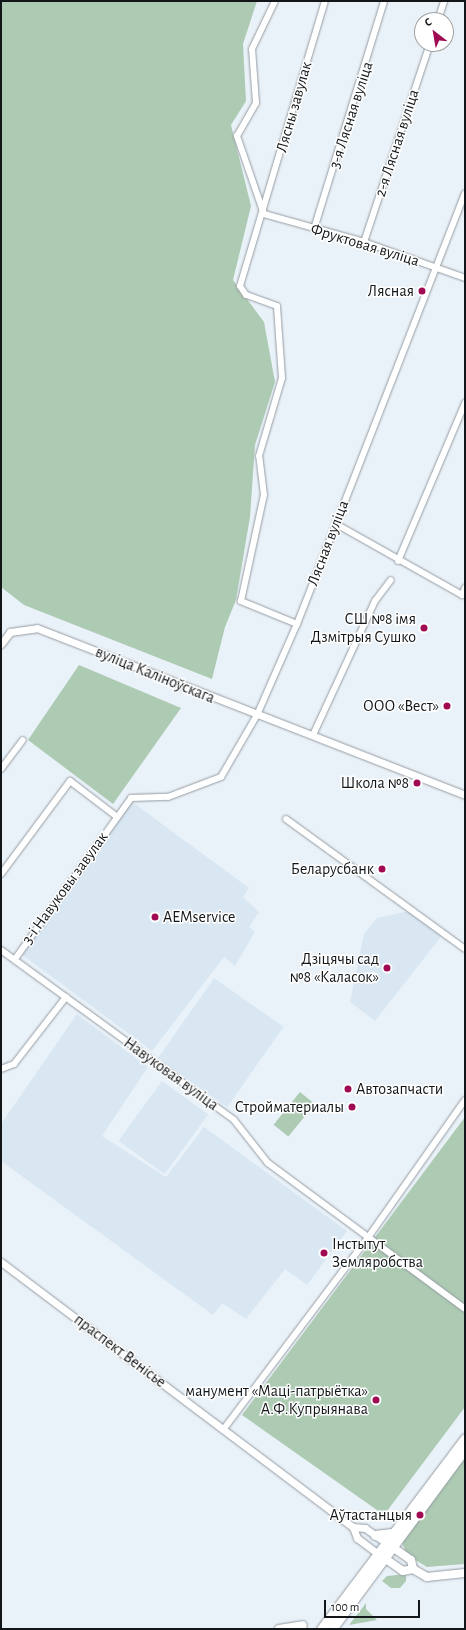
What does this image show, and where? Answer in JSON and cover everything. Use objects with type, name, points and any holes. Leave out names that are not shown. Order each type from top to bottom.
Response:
[{"type":"main road","points":[[389,1544],[392,1534],[465,1438]]},
{"type":"main road","points":[[332,1629],[389,1544],[465,1449]]},
{"type":"main road","points":[[376,1535],[392,1534]]},
{"type":"main road","points":[[389,1544],[411,1560],[413,1569]]},
{"type":"main road","points":[[381,1555],[403,1571],[413,1569],[433,1578],[465,1573]]},
{"type":"main road","points":[[321,1629],[381,1555]]},
{"type":"main road","points":[[279,1629],[303,1625]]},
{"type":"street","points":[[264,214],[237,136],[256,103],[252,49],[275,1]]},
{"type":"street","name":"Лясны завулак","points":[[297,624],[241,601],[264,495],[259,456],[282,378],[277,306],[246,295],[240,286],[264,214],[325,1]]},
{"type":"street","name":"3-я Лясная вуліца","points":[[314,229],[384,1]]},
{"type":"street","points":[[441,12],[444,1]]},
{"type":"street","name":"2-я Лясная вуліца","points":[[364,242],[427,52]]},
{"type":"street","name":"Лясная вуліца","points":[[116,816],[131,798],[168,797],[221,777],[257,715],[297,624],[465,194]]},
{"type":"street","name":"Фруктовая вуліца","points":[[264,214],[364,242],[465,278]]},
{"type":"street","points":[[398,561],[465,402]]},
{"type":"street","points":[[336,524],[398,561],[462,595],[465,588]]},
{"type":"street","points":[[313,735],[375,601],[391,580]]},
{"type":"street","name":"вуліца Каліноўскага","points":[[1,644],[10,632],[37,628],[465,795]]},
{"type":"street","points":[[1,769],[23,740]]},
{"type":"street","points":[[1,874],[70,781],[116,816]]},
{"type":"street","name":"3-і Навуковы завулак","points":[[15,959],[116,816]]},
{"type":"street","points":[[286,819],[465,949]]},
{"type":"street","name":"Навуковая вуліца","points":[[1,950],[234,1120],[268,1164],[367,1239],[465,1309]]},
{"type":"street","points":[[1,1069],[14,1064],[66,997]]},
{"type":"street","points":[[223,1430],[367,1239],[465,1100]]},
{"type":"street","name":"праспект Венісье","points":[[1,1262],[353,1527],[365,1528],[389,1544]]},
{"type":"street","name":"праспект Венісье","points":[[353,1527],[357,1538],[381,1555]]},
{"type":"shaded area","points":[[131,801],[249,888],[243,897],[259,912],[249,927],[255,932],[235,966],[224,957],[152,1051],[21,954]]},
{"type":"shaded area","name":"Дзіцячы сад №8 «Каласок»","points":[[408,911],[443,934],[375,1021],[350,1002],[364,934],[377,918]]},
{"type":"shaded area","points":[[214,978],[284,1027],[227,1107],[158,1058]]},
{"type":"shaded area","points":[[77,1014],[148,1067],[102,1136],[166,1177],[204,1127],[347,1231],[307,1285],[285,1269],[246,1319],[222,1303],[213,1315],[1,1161],[1,1124]]},
{"type":"shaded area","points":[[162,1081],[208,1115],[165,1174],[119,1141]]},
{"type":"green space","points":[[1,1],[257,1],[243,44],[246,101],[231,125],[251,206],[233,280],[264,322],[275,382],[255,445],[250,517],[236,600],[225,627],[212,679],[24,605],[1,587]]},
{"type":"green space","points":[[79,665],[181,708],[113,804],[28,740]]},
{"type":"green space","points":[[300,1092],[315,1104],[288,1137],[274,1125]]},
{"type":"green space","points":[[465,1117],[465,1407],[384,1515],[242,1415]]},
{"type":"green space","points":[[465,1455],[465,1564],[427,1567],[407,1555],[402,1543]]},
{"type":"green space","points":[[406,1574],[406,1581],[400,1588],[391,1588],[382,1581],[387,1576]]},
{"type":"green space","points":[[366,1603],[366,1609],[377,1620],[349,1625]]},
{"type":"place","name":"Лясная","points":[[422,291]]},
{"type":"place","name":"СШ №8 імя Дзмітрыя Сушко","points":[[424,628]]},
{"type":"place","name":"ООО «Вест»","points":[[447,706]]},
{"type":"place","name":"Школа №8","points":[[417,783]]},
{"type":"place","name":"Беларусбанк","points":[[382,869]]},
{"type":"place","name":"AEMservice","points":[[155,917]]},
{"type":"place","name":"Дзіцячы сад №8 «Каласок»","points":[[387,968]]},
{"type":"place","name":"Автозапчасти","points":[[348,1089]]},
{"type":"place","name":"Стройматериалы","points":[[352,1107]]},
{"type":"place","name":"Інстытут Земляробства","points":[[324,1253]]},
{"type":"place","name":"манумент «Маці-патрыётка» А.Ф.Купрыянава","points":[[376,1400]]},
{"type":"place","name":"Аўтастанцыя","points":[[420,1515]]}]
